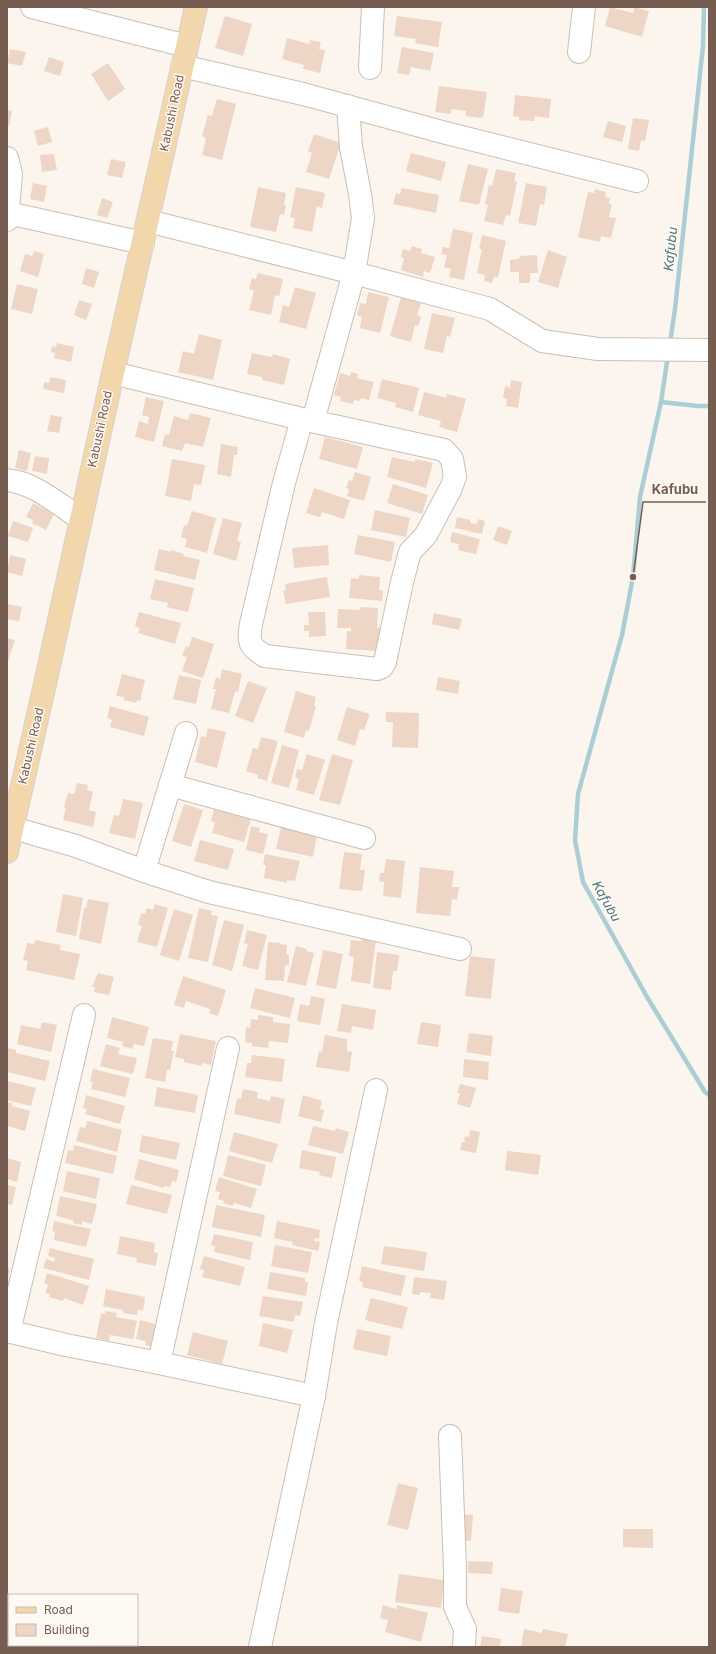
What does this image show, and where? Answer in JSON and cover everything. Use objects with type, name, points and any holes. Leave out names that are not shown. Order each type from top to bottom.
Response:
[{"type":"main road","name":"Kabushi Road","points":[[7,852],[46,684],[113,373],[196,7]]},
{"type":"street","points":[[32,7],[303,94],[637,182]]},
{"type":"street","points":[[370,68],[373,7]]},
{"type":"street","points":[[579,52],[584,7]]},
{"type":"street","points":[[113,373],[308,420],[444,450],[452,459],[455,477],[451,488],[426,535],[410,552],[385,662],[382,667],[377,670],[265,656],[254,649],[250,642],[251,624],[282,491],[308,420],[354,273],[363,218],[351,147],[348,106]]},
{"type":"street","points":[[7,158],[11,174],[7,217],[143,243]]},
{"type":"street","points":[[148,221],[490,309],[542,341],[598,349],[708,350]]},
{"type":"street","points":[[7,480],[19,481],[41,492],[81,519]]},
{"type":"street","points":[[144,871],[186,733]]},
{"type":"street","points":[[170,785],[364,838]]},
{"type":"street","points":[[13,828],[76,846],[144,871],[209,892],[460,949]]},
{"type":"street","points":[[84,1015],[8,1332],[314,1396]]},
{"type":"street","points":[[160,1363],[228,1048]]},
{"type":"street","points":[[260,1647],[314,1396],[326,1323],[376,1090]]},
{"type":"street","points":[[450,1436],[455,1607],[465,1629],[464,1647]]},
{"type":"building","points":[[610,7],[633,13],[634,7],[649,11],[642,37],[605,26]]},
{"type":"building","points":[[225,16],[252,24],[243,56],[215,48]]},
{"type":"building","points":[[397,16],[442,22],[438,47],[415,43],[416,39],[394,36]]},
{"type":"building","points":[[287,38],[309,44],[310,40],[321,42],[319,49],[325,50],[320,73],[303,69],[304,65],[282,59]]},
{"type":"building","points":[[402,47],[434,53],[430,71],[411,67],[409,75],[397,73]]},
{"type":"building","points":[[10,49],[26,52],[22,66],[7,63]]},
{"type":"building","points":[[49,57],[64,62],[60,76],[44,71]]},
{"type":"building","points":[[108,63],[125,89],[108,101],[91,74]]},
{"type":"building","points":[[439,86],[487,92],[483,118],[466,116],[466,111],[451,109],[451,114],[435,112]]},
{"type":"building","points":[[515,95],[551,99],[549,118],[535,116],[534,121],[519,120],[519,117],[513,116]]},
{"type":"building","points":[[217,99],[236,104],[222,160],[202,155],[206,138],[202,136],[208,115],[212,116]]},
{"type":"building","points":[[7,110],[12,111],[9,126],[7,126]]},
{"type":"building","points":[[633,118],[649,120],[645,141],[641,140],[639,151],[628,149]]},
{"type":"building","points":[[608,121],[626,126],[622,142],[603,137]]},
{"type":"building","points":[[48,127],[52,142],[38,146],[34,131]]},
{"type":"building","points":[[314,134],[341,143],[329,179],[306,172],[312,153],[308,151]]},
{"type":"building","points":[[411,153],[446,162],[441,181],[406,171]]},
{"type":"building","points":[[54,154],[57,170],[42,172],[40,155]]},
{"type":"building","points":[[111,159],[126,162],[122,178],[107,175]]},
{"type":"building","points":[[468,164],[488,169],[479,205],[459,201]]},
{"type":"building","points":[[496,169],[516,173],[514,181],[517,182],[510,216],[506,215],[503,225],[484,221],[488,205],[485,204],[489,185],[492,186]]},
{"type":"building","points":[[33,183],[47,186],[44,202],[30,199]]},
{"type":"building","points":[[526,183],[547,187],[544,205],[540,204],[536,226],[518,223]]},
{"type":"building","points":[[258,187],[286,193],[284,215],[280,214],[276,232],[250,227]]},
{"type":"building","points":[[296,187],[325,193],[322,208],[317,206],[312,232],[293,228],[295,218],[290,217]]},
{"type":"building","points":[[402,188],[439,195],[436,213],[393,204],[396,193],[400,194]]},
{"type":"building","points":[[595,189],[606,192],[605,197],[610,198],[609,204],[612,204],[609,217],[616,218],[611,238],[601,236],[600,242],[578,237],[588,192],[594,193]]},
{"type":"building","points":[[102,198],[113,202],[107,218],[97,215]]},
{"type":"building","points":[[453,229],[473,233],[464,280],[449,277],[451,269],[444,267],[447,255],[441,254],[443,247],[449,248]]},
{"type":"building","points":[[482,235],[506,241],[498,277],[494,277],[492,283],[484,281],[485,275],[477,273],[482,249],[479,249]]},
{"type":"building","points":[[412,246],[422,249],[421,253],[435,257],[430,273],[424,271],[423,277],[401,270],[404,258],[401,257],[403,249],[410,251]]},
{"type":"building","points":[[548,250],[567,257],[558,288],[538,282]]},
{"type":"building","points":[[34,251],[44,254],[38,277],[20,271],[25,254],[32,256]]},
{"type":"building","points":[[537,255],[538,273],[530,273],[530,283],[519,283],[519,272],[510,272],[510,260],[519,259],[520,256]]},
{"type":"building","points":[[86,268],[99,272],[94,288],[82,284]]},
{"type":"building","points":[[258,273],[283,279],[279,296],[275,295],[271,315],[249,310],[254,291],[249,289],[252,278],[256,279]]},
{"type":"building","points":[[17,284],[38,289],[32,314],[11,309]]},
{"type":"building","points":[[295,287],[316,293],[306,329],[279,322],[283,305],[289,307]]},
{"type":"building","points":[[368,292],[389,297],[380,333],[360,328],[362,317],[357,315],[360,303],[366,304]]},
{"type":"building","points":[[401,297],[421,303],[417,315],[421,317],[418,326],[415,325],[411,342],[390,336]]},
{"type":"building","points":[[79,300],[92,304],[86,320],[74,315]]},
{"type":"building","points":[[432,313],[455,318],[450,337],[447,336],[443,353],[424,349]]},
{"type":"building","points":[[199,334],[222,340],[213,380],[178,372],[183,351],[194,354]]},
{"type":"building","points":[[57,343],[74,347],[71,362],[54,358],[55,353],[51,352],[52,346],[56,347]]},
{"type":"building","points":[[252,353],[272,357],[273,354],[290,359],[284,385],[262,380],[262,377],[247,374]]},
{"type":"building","points":[[351,372],[358,374],[357,378],[374,382],[369,400],[361,398],[360,401],[354,400],[353,404],[340,401],[341,397],[334,395],[340,373],[350,376]]},
{"type":"building","points":[[50,377],[66,380],[64,393],[43,389],[44,382],[49,383]]},
{"type":"building","points":[[382,379],[419,388],[413,412],[395,407],[396,403],[377,398]]},
{"type":"building","points":[[511,380],[522,382],[518,408],[506,406],[507,399],[503,398],[505,386],[510,388]]},
{"type":"building","points":[[424,392],[446,398],[447,394],[466,399],[457,432],[439,427],[441,421],[418,415]]},
{"type":"building","points":[[146,397],[164,401],[154,442],[135,437],[139,421],[148,424],[149,417],[142,415]]},
{"type":"building","points":[[190,413],[211,418],[203,447],[185,443],[182,451],[162,446],[165,434],[169,435],[174,416],[188,420]]},
{"type":"building","points":[[51,415],[62,417],[59,433],[47,431]]},
{"type":"building","points":[[325,437],[363,447],[357,469],[319,459]]},
{"type":"building","points":[[221,444],[238,447],[237,455],[234,455],[231,477],[217,474]]},
{"type":"building","points":[[19,450],[31,453],[27,471],[15,468]]},
{"type":"building","points":[[35,456],[49,458],[47,474],[32,471]]},
{"type":"building","points":[[392,457],[415,462],[415,459],[433,463],[426,488],[387,477]]},
{"type":"building","points":[[172,459],[205,465],[201,485],[194,484],[191,501],[165,496]]},
{"type":"building","points":[[355,472],[371,477],[364,501],[347,496],[349,489],[346,488],[349,480],[352,481]]},
{"type":"building","points":[[393,484],[428,495],[422,514],[387,503]]},
{"type":"building","points":[[314,488],[350,500],[344,519],[322,512],[320,517],[306,513]]},
{"type":"building","points":[[33,503],[54,514],[46,530],[32,523],[33,520],[26,517]]},
{"type":"building","points":[[375,510],[410,518],[406,537],[371,530]]},
{"type":"building","points":[[192,511],[216,518],[207,553],[185,547],[187,539],[181,537],[184,525],[187,526]]},
{"type":"building","points":[[457,517],[470,520],[470,523],[477,524],[478,519],[485,521],[482,534],[455,528]]},
{"type":"building","points":[[223,518],[242,523],[237,541],[241,542],[236,561],[213,554]]},
{"type":"building","points":[[13,521],[33,528],[28,542],[8,536]]},
{"type":"building","points":[[498,526],[512,531],[507,545],[493,540]]},
{"type":"building","points":[[452,532],[480,539],[476,554],[458,550],[459,544],[450,542]]},
{"type":"building","points":[[358,535],[395,542],[391,562],[354,554]]},
{"type":"building","points":[[328,545],[329,565],[294,568],[292,548]]},
{"type":"building","points":[[159,549],[171,552],[171,550],[184,554],[183,556],[200,560],[195,580],[154,570]]},
{"type":"building","points":[[10,555],[26,559],[22,576],[7,572]]},
{"type":"building","points":[[359,575],[380,577],[379,590],[383,591],[382,601],[349,598],[351,578],[359,579]]},
{"type":"building","points":[[327,577],[330,597],[286,604],[283,591],[286,590],[285,584]]},
{"type":"building","points":[[155,579],[194,588],[188,612],[167,607],[168,603],[150,599]]},
{"type":"building","points":[[8,604],[22,607],[19,621],[7,619]]},
{"type":"building","points":[[360,607],[378,608],[377,628],[380,628],[379,651],[346,649],[347,631],[351,631],[351,628],[337,628],[338,609],[360,610]]},
{"type":"building","points":[[139,612],[181,623],[175,644],[138,633],[140,628],[135,626]]},
{"type":"building","points":[[308,612],[325,612],[326,636],[309,637],[309,631],[304,631],[304,625],[309,625]]},
{"type":"building","points":[[434,613],[462,619],[459,630],[432,624]]},
{"type":"building","points":[[192,637],[214,644],[203,678],[182,671],[187,657],[182,656],[186,646],[189,647]]},
{"type":"building","points":[[7,638],[15,640],[7,664]]},
{"type":"building","points":[[222,669],[242,674],[238,692],[235,691],[229,713],[211,709],[216,689],[213,689],[216,677],[220,679]]},
{"type":"building","points":[[122,674],[145,680],[140,701],[137,700],[136,703],[124,700],[124,697],[116,696]]},
{"type":"building","points":[[179,675],[201,680],[196,704],[173,699]]},
{"type":"building","points":[[438,677],[460,681],[458,694],[436,690]]},
{"type":"building","points":[[248,681],[267,688],[253,723],[235,716]]},
{"type":"building","points":[[296,691],[316,697],[314,706],[316,706],[309,731],[306,730],[304,738],[284,732]]},
{"type":"building","points":[[110,706],[149,717],[144,736],[110,727],[112,720],[107,718]]},
{"type":"building","points":[[347,707],[370,714],[364,730],[360,729],[355,746],[337,740]]},
{"type":"building","points":[[386,712],[419,713],[418,748],[392,747],[393,722],[386,722]]},
{"type":"building","points":[[208,728],[226,732],[217,768],[195,762],[201,736],[206,737]]},
{"type":"building","points":[[261,737],[278,741],[267,781],[257,778],[258,775],[246,771],[253,748],[258,749]]},
{"type":"building","points":[[282,745],[299,750],[289,788],[271,783]]},
{"type":"building","points":[[307,754],[325,760],[314,795],[296,790],[299,779],[295,777],[297,769],[302,770]]},
{"type":"building","points":[[332,754],[353,760],[340,805],[319,800]]},
{"type":"building","points":[[77,783],[88,785],[87,790],[93,792],[89,810],[96,812],[93,827],[63,820],[66,808],[64,807],[68,793],[74,794]]},
{"type":"building","points":[[123,799],[143,803],[135,839],[109,833],[114,815],[119,816]]},
{"type":"building","points":[[184,804],[203,810],[191,847],[172,841]]},
{"type":"building","points":[[215,806],[233,811],[233,814],[251,819],[244,842],[212,833],[215,822],[211,821]]},
{"type":"building","points":[[282,823],[298,827],[297,832],[317,836],[313,857],[276,849]]},
{"type":"building","points":[[251,826],[260,828],[259,832],[268,834],[263,854],[246,850]]},
{"type":"building","points":[[200,840],[234,849],[228,870],[194,861]]},
{"type":"building","points":[[344,852],[362,854],[360,870],[365,870],[362,891],[339,889]]},
{"type":"building","points":[[265,854],[300,861],[295,881],[287,880],[287,883],[264,878],[266,865],[263,865]]},
{"type":"building","points":[[386,859],[405,861],[401,898],[383,896],[384,882],[379,881],[380,873],[384,873]]},
{"type":"building","points":[[420,867],[454,871],[452,887],[459,887],[457,900],[452,899],[450,916],[416,913]]},
{"type":"building","points":[[63,894],[83,898],[76,936],[56,932]]},
{"type":"building","points":[[88,899],[109,903],[101,944],[79,939],[84,908],[86,908]]},
{"type":"building","points":[[155,904],[168,908],[157,947],[137,942],[142,926],[138,925],[141,913],[145,914],[147,908],[153,910]]},
{"type":"building","points":[[199,908],[212,911],[211,915],[218,916],[208,962],[188,958]]},
{"type":"building","points":[[174,909],[193,915],[179,961],[160,955]]},
{"type":"building","points":[[224,920],[244,925],[232,971],[212,965]]},
{"type":"building","points":[[247,930],[267,935],[258,970],[242,966],[248,944],[244,943]]},
{"type":"building","points":[[362,938],[376,940],[370,984],[351,981],[354,957],[349,956],[351,940],[361,941]]},
{"type":"building","points":[[35,940],[61,945],[60,950],[80,954],[74,980],[26,970],[28,961],[23,960],[27,943],[34,944]]},
{"type":"building","points":[[268,942],[287,945],[286,954],[289,955],[289,966],[285,965],[284,981],[265,980]]},
{"type":"building","points":[[296,946],[314,953],[306,986],[287,982]]},
{"type":"building","points":[[323,950],[343,954],[336,989],[316,985]]},
{"type":"building","points":[[377,952],[399,955],[397,971],[393,971],[391,990],[373,988]]},
{"type":"building","points":[[470,956],[495,959],[491,999],[465,996]]},
{"type":"building","points":[[98,973],[114,977],[109,995],[94,992],[95,987],[92,987]]},
{"type":"building","points":[[183,976],[226,990],[218,1016],[209,1013],[210,1009],[186,1001],[184,1008],[174,1005]]},
{"type":"building","points":[[255,988],[295,998],[290,1018],[250,1008]]},
{"type":"building","points":[[311,996],[325,999],[320,1025],[297,1021],[300,1004],[309,1006]]},
{"type":"building","points":[[342,1004],[376,1010],[373,1030],[352,1026],[351,1033],[337,1031]]},
{"type":"building","points":[[258,1015],[273,1017],[273,1022],[290,1024],[288,1043],[269,1041],[268,1048],[252,1046],[252,1043],[245,1042],[246,1027],[250,1028],[251,1019],[258,1020]]},
{"type":"building","points":[[112,1017],[149,1027],[144,1046],[134,1044],[132,1049],[122,1046],[123,1042],[107,1038]]},
{"type":"building","points":[[42,1022],[57,1025],[51,1052],[17,1044],[21,1025],[40,1029]]},
{"type":"building","points":[[421,1022],[441,1025],[438,1047],[417,1044]]},
{"type":"building","points":[[469,1033],[493,1036],[491,1056],[466,1052]]},
{"type":"building","points":[[180,1034],[216,1041],[211,1065],[202,1063],[201,1066],[184,1062],[184,1059],[175,1057]]},
{"type":"building","points":[[325,1035],[347,1039],[347,1051],[352,1052],[349,1072],[316,1067],[319,1051],[322,1052]]},
{"type":"building","points":[[153,1038],[173,1041],[171,1051],[174,1051],[170,1070],[167,1070],[165,1082],[145,1078]]},
{"type":"building","points":[[106,1044],[120,1048],[118,1054],[137,1058],[133,1074],[100,1066]]},
{"type":"building","points":[[8,1048],[16,1050],[16,1053],[50,1061],[45,1081],[7,1072]]},
{"type":"building","points":[[252,1055],[285,1059],[282,1082],[245,1077],[247,1063],[251,1063]]},
{"type":"building","points":[[464,1059],[489,1062],[488,1080],[463,1077]]},
{"type":"building","points":[[93,1069],[130,1078],[125,1097],[91,1089],[93,1082],[90,1082]]},
{"type":"building","points":[[7,1081],[36,1088],[31,1106],[7,1100]]},
{"type":"building","points":[[460,1084],[476,1088],[470,1108],[457,1104],[460,1093],[457,1093]]},
{"type":"building","points":[[157,1087],[198,1095],[195,1113],[154,1106]]},
{"type":"building","points":[[243,1089],[258,1092],[257,1098],[270,1101],[271,1096],[285,1099],[280,1124],[234,1114],[237,1098],[241,1099]]},
{"type":"building","points":[[86,1095],[125,1106],[120,1124],[85,1114],[87,1109],[83,1108]]},
{"type":"building","points":[[303,1095],[322,1101],[320,1109],[324,1110],[321,1122],[298,1116]]},
{"type":"building","points":[[7,1102],[12,1103],[12,1106],[30,1111],[25,1131],[7,1126]]},
{"type":"building","points":[[87,1121],[122,1130],[117,1152],[76,1141],[80,1127],[85,1128]]},
{"type":"building","points":[[313,1126],[335,1131],[336,1128],[349,1132],[343,1154],[308,1145]]},
{"type":"building","points":[[470,1130],[480,1132],[476,1153],[460,1150],[462,1142],[466,1142],[464,1141],[465,1136],[469,1137]]},
{"type":"building","points":[[234,1132],[278,1144],[272,1163],[229,1151]]},
{"type":"building","points":[[142,1135],[180,1143],[176,1160],[139,1152]]},
{"type":"building","points":[[74,1145],[117,1156],[113,1174],[65,1163],[68,1150],[73,1151]]},
{"type":"building","points":[[302,1150],[336,1157],[332,1178],[319,1175],[320,1172],[299,1168]]},
{"type":"building","points":[[507,1151],[541,1155],[538,1175],[505,1170]]},
{"type":"building","points":[[228,1155],[266,1165],[261,1186],[223,1176]]},
{"type":"building","points":[[7,1158],[21,1162],[17,1182],[7,1179]]},
{"type":"building","points":[[139,1159],[179,1170],[176,1182],[172,1181],[170,1187],[164,1186],[164,1188],[134,1179]]},
{"type":"building","points":[[67,1171],[100,1178],[96,1199],[63,1191]]},
{"type":"building","points":[[219,1177],[257,1189],[251,1208],[234,1203],[233,1206],[223,1203],[224,1201],[218,1199],[220,1192],[215,1191]]},
{"type":"building","points":[[7,1185],[16,1187],[12,1205],[7,1204]]},
{"type":"building","points":[[131,1185],[172,1195],[167,1214],[126,1204]]},
{"type":"building","points":[[60,1196],[97,1204],[92,1224],[82,1221],[82,1225],[73,1223],[73,1220],[56,1216]]},
{"type":"building","points":[[216,1205],[265,1215],[261,1237],[212,1227]]},
{"type":"building","points":[[54,1221],[91,1229],[86,1247],[54,1240],[55,1232],[52,1231]]},
{"type":"building","points":[[277,1221],[320,1230],[319,1239],[315,1238],[314,1241],[320,1242],[318,1251],[292,1245],[293,1242],[274,1238]]},
{"type":"building","points":[[214,1234],[253,1242],[250,1260],[214,1252],[215,1246],[211,1245]]},
{"type":"building","points":[[120,1236],[155,1243],[154,1252],[158,1253],[156,1266],[136,1262],[137,1258],[117,1254]]},
{"type":"building","points":[[275,1245],[312,1252],[308,1273],[271,1266]]},
{"type":"building","points":[[384,1246],[427,1252],[424,1271],[381,1264]]},
{"type":"building","points":[[50,1248],[94,1259],[89,1280],[43,1268],[46,1259],[54,1262],[55,1258],[48,1256]]},
{"type":"building","points":[[204,1256],[245,1267],[240,1286],[202,1277],[204,1270],[200,1269]]},
{"type":"building","points":[[362,1266],[406,1276],[401,1296],[362,1287],[363,1282],[359,1281]]},
{"type":"building","points":[[7,1268],[10,1269],[8,1278],[7,1278]]},
{"type":"building","points":[[270,1272],[305,1278],[305,1282],[308,1282],[306,1296],[267,1289]]},
{"type":"building","points":[[47,1273],[89,1286],[83,1305],[64,1298],[63,1301],[49,1297],[50,1294],[45,1293],[48,1285],[44,1283]]},
{"type":"building","points":[[414,1277],[447,1281],[444,1300],[430,1298],[431,1293],[420,1292],[420,1295],[412,1294]]},
{"type":"building","points":[[106,1289],[145,1297],[143,1311],[138,1309],[137,1315],[123,1313],[123,1310],[103,1306]]},
{"type":"building","points":[[263,1296],[303,1302],[300,1316],[295,1315],[294,1322],[259,1316]]},
{"type":"building","points":[[371,1298],[408,1307],[402,1329],[365,1320]]},
{"type":"building","points":[[105,1311],[117,1313],[116,1317],[137,1321],[133,1339],[110,1335],[109,1341],[96,1338],[101,1313],[105,1314]]},
{"type":"building","points":[[140,1320],[158,1325],[153,1347],[145,1345],[146,1341],[136,1339]]},
{"type":"building","points":[[263,1323],[293,1330],[287,1353],[259,1346]]},
{"type":"building","points":[[357,1329],[391,1336],[387,1356],[353,1349]]},
{"type":"building","points":[[193,1332],[228,1341],[222,1364],[187,1355]]},
{"type":"building","points":[[398,1483],[418,1488],[408,1530],[387,1525]]},
{"type":"building","points":[[458,1514],[473,1515],[471,1541],[456,1540]]},
{"type":"building","points":[[623,1529],[653,1529],[653,1548],[623,1547]]},
{"type":"building","points":[[468,1561],[493,1562],[492,1574],[468,1573]]},
{"type":"building","points":[[399,1574],[444,1580],[441,1608],[395,1602]]},
{"type":"building","points":[[501,1588],[523,1591],[519,1614],[498,1611]]},
{"type":"building","points":[[383,1605],[396,1609],[397,1605],[428,1613],[421,1642],[385,1632],[388,1620],[380,1618]]},
{"type":"building","points":[[524,1629],[542,1633],[543,1629],[568,1634],[565,1647],[521,1647]]},
{"type":"building","points":[[482,1636],[501,1639],[500,1647],[480,1647]]},
{"type":"waterway","name":"Kafubu","points":[[670,343],[675,309],[703,46],[704,7]]},
{"type":"waterway","name":"Kafubu","points":[[668,355],[661,402],[640,497],[633,577],[622,635],[578,794],[575,840],[583,882],[647,997],[705,1092],[709,1095]]},
{"type":"waterway","points":[[661,402],[709,406]]},
{"type":"place","name":"Kafubu","points":[[633,577]]}]
